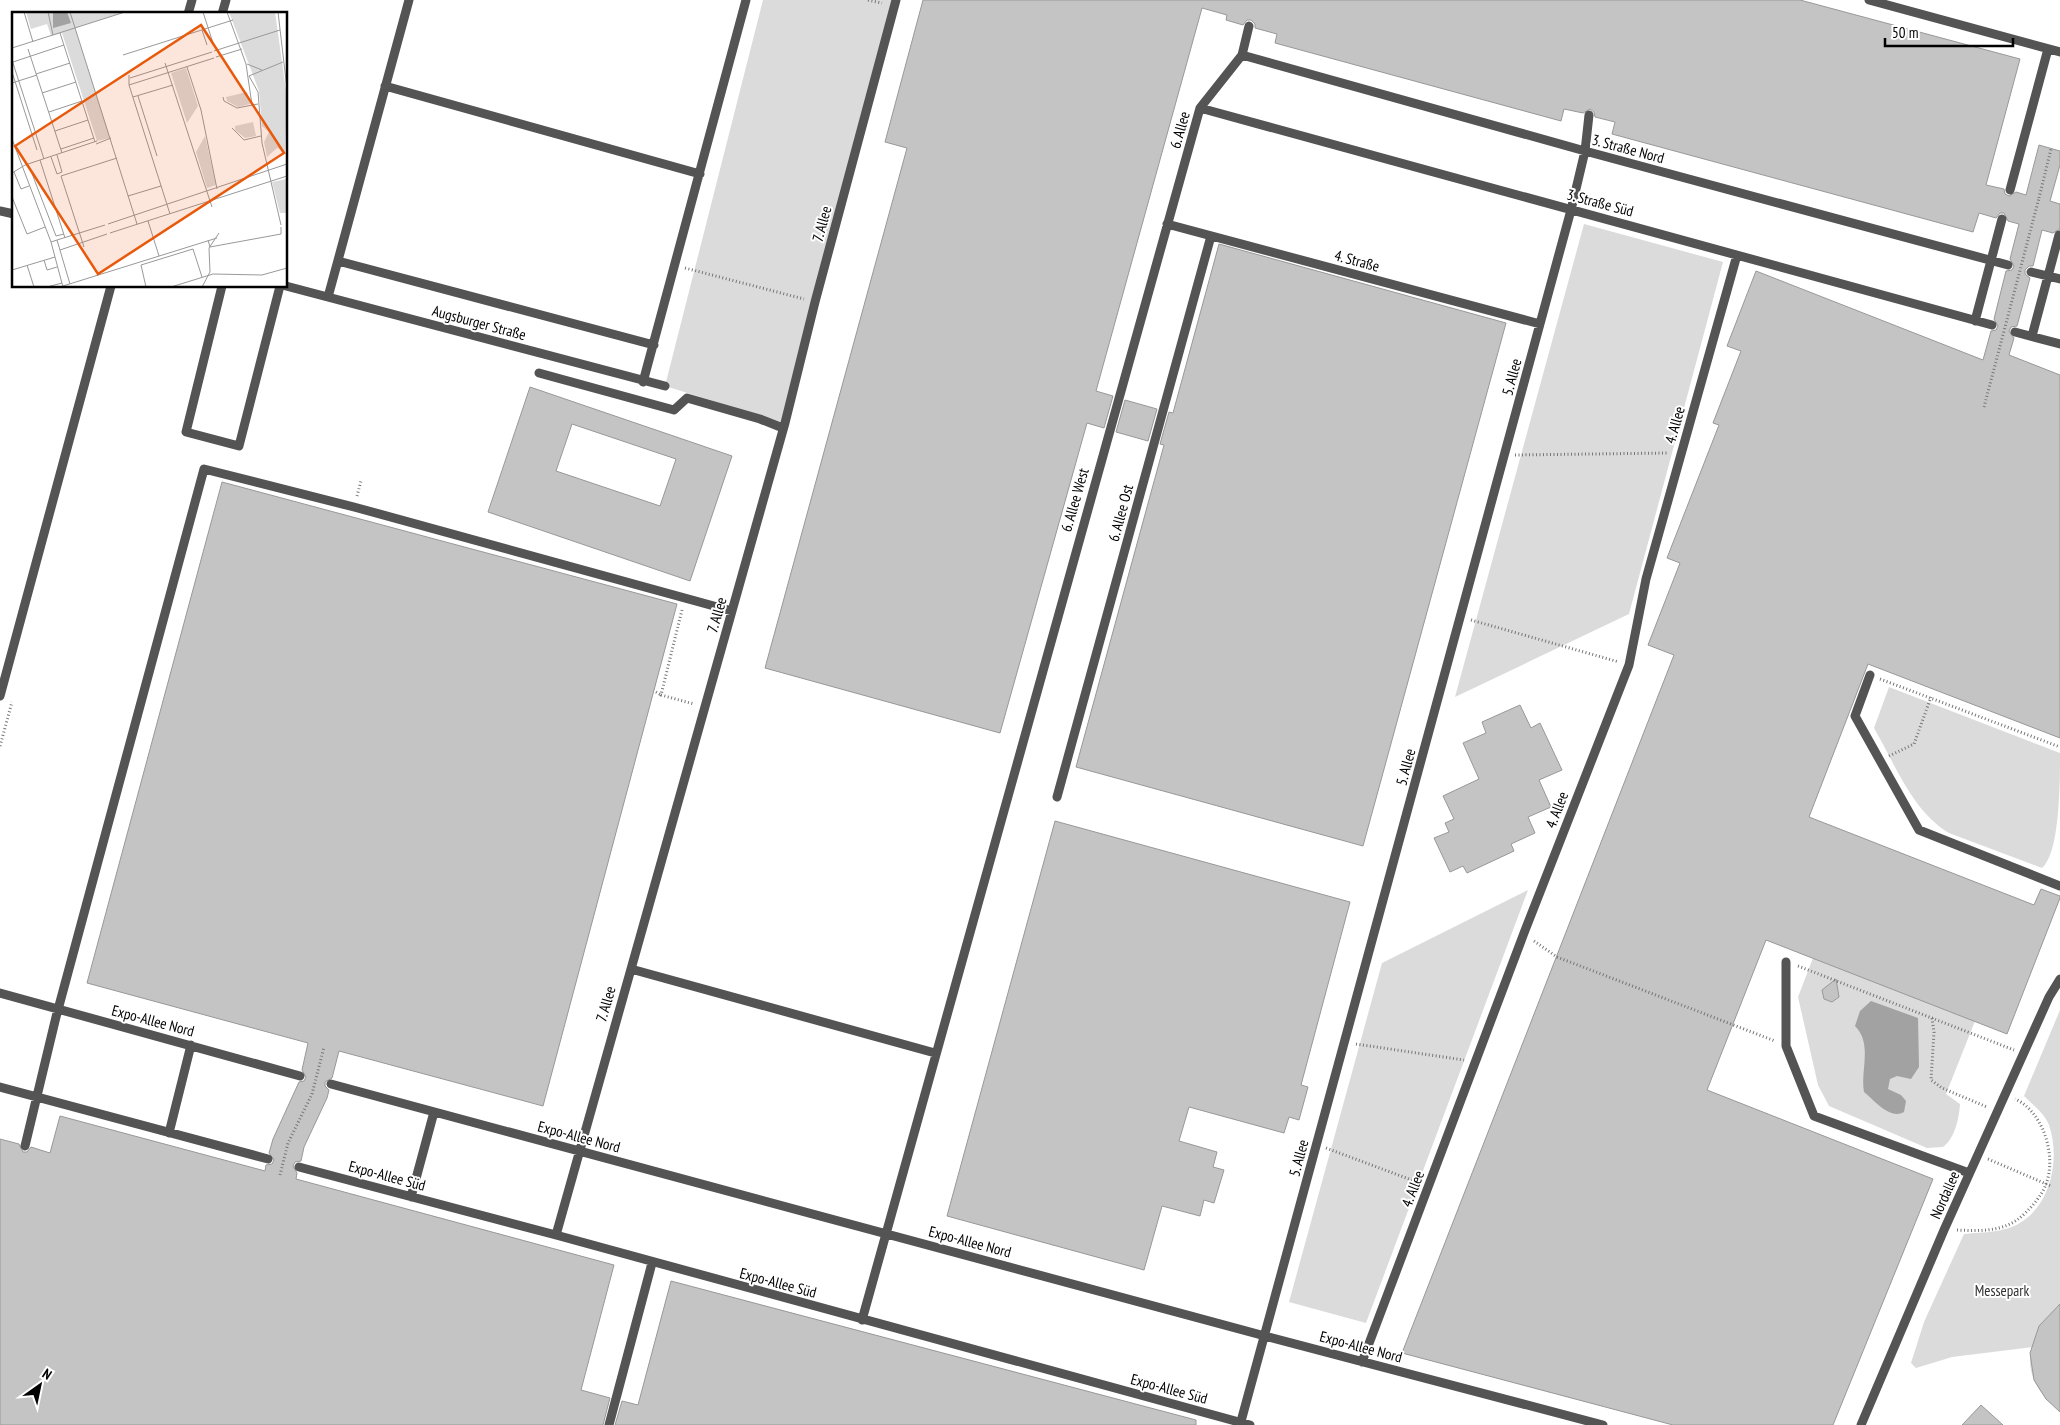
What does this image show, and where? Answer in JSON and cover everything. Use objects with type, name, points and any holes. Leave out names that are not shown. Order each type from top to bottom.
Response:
[{"type":"lane","points":[[328,297],[409,0]]},
{"type":"lane","points":[[643,382],[746,0]]},
{"type":"lane","name":"7. Allee","points":[[556,1235],[783,428],[814,302],[896,0]]},
{"type":"lane","points":[[1869,0],[2060,52]]},
{"type":"lane","name":"6. Allee","points":[[1167,224],[1200,108],[1242,55],[1249,26]]},
{"type":"lane","points":[[2010,190],[2048,49]]},
{"type":"lane","name":"3. Straße Nord","points":[[1242,55],[1585,152],[2008,265]]},
{"type":"lane","points":[[385,86],[700,174]]},
{"type":"lane","name":"3. Straße Süd","points":[[1200,108],[1992,325]]},
{"type":"lane","name":"5. Allee","points":[[1240,1424],[1571,210],[1585,152],[1589,115]]},
{"type":"lane","points":[[1974,320],[2002,219]]},
{"type":"lane","name":"4. Straße","points":[[1167,224],[1540,324]]},
{"type":"lane","name":"6. Allee West","points":[[862,1320],[1167,224]]},
{"type":"lane","points":[[2032,336],[2059,235]]},
{"type":"lane","name":"6. Allee Ost","points":[[1057,797],[1211,236]]},
{"type":"lane","name":"4. Allee","points":[[1362,1362],[1524,933],[1629,665],[1646,579],[1737,255]]},
{"type":"lane","points":[[338,261],[654,345]]},
{"type":"lane","points":[[2031,272],[2060,279]]},
{"type":"lane","name":"Augsburger Straße","points":[[288,287],[643,382],[665,386]]},
{"type":"lane","points":[[0,696],[110,288]]},
{"type":"lane","points":[[222,288],[186,432],[239,446],[279,288]]},
{"type":"lane","points":[[2015,332],[2060,344]]},
{"type":"lane","points":[[539,373],[674,410],[687,398],[760,418],[783,428]]},
{"type":"lane","points":[[25,1146],[35,1098],[58,1010],[204,469],[354,507],[732,611]]},
{"type":"lane","points":[[1870,675],[1854,716],[1919,830],[2059,883]]},
{"type":"lane","points":[[1786,962],[1786,1046],[1814,1116],[1969,1173]]},
{"type":"lane","points":[[631,969],[935,1053]]},
{"type":"lane","name":"Nordallee","points":[[1861,1425],[1969,1173],[2050,996],[2060,979]]},
{"type":"lane","name":"Expo-Allee Nord","points":[[0,993],[300,1076]]},
{"type":"lane","points":[[169,1133],[191,1046]]},
{"type":"lane","name":"Expo-Allee Nord","points":[[331,1084],[1602,1425]]},
{"type":"lane","points":[[0,1087],[35,1098],[268,1159]]},
{"type":"lane","points":[[411,1197],[434,1112]]},
{"type":"lane","name":"Expo-Allee Süd","points":[[299,1167],[556,1235],[1240,1424],[1250,1425]]},
{"type":"lane","points":[[609,1425],[652,1263]]},
{"type":"path","points":[[1984,407],[2051,149]]},
{"type":"path","points":[[676,265],[814,302]]},
{"type":"path","points":[[1505,456],[1682,452]]},
{"type":"path","points":[[661,695],[685,597]]},
{"type":"path","points":[[1461,617],[1629,665]]},
{"type":"path","points":[[1870,675],[2060,746]]},
{"type":"path","points":[[656,692],[704,707]]},
{"type":"path","points":[[1880,760],[1914,744],[1931,697]]},
{"type":"path","points":[[1524,933],[1556,957],[1786,1046]]},
{"type":"path","points":[[1786,962],[2024,1054]]},
{"type":"path","points":[[1932,1018],[1934,1032],[1931,1080],[1942,1088],[1998,1112]]},
{"type":"path","points":[[1345,1043],[1475,1061]]},
{"type":"path","points":[[280,1175],[288,1143],[312,1094],[324,1047]]},
{"type":"path","points":[[1963,1230],[1984,1231],[2004,1227],[2018,1219],[2034,1204],[2046,1184],[2050,1166],[2043,1130],[2035,1116],[2019,1100]]},
{"type":"path","points":[[1316,1144],[1429,1186]]},
{"type":"path","points":[[1978,1155],[2051,1186]]},
{"type":"green space","points":[[763,0],[896,0],[785,423],[665,386]]},
{"type":"green space","points":[[1584,224],[1723,262],[1629,614],[1455,697]]},
{"type":"green space","points":[[1889,687],[2060,753],[2056,833],[2048,860],[2042,868],[1949,833],[1936,824],[1925,812],[1906,786],[1874,728]]},
{"type":"green space","points":[[1528,890],[1366,1323],[1289,1302],[1382,963]]},
{"type":"green space","points":[[1813,958],[1975,1021],[1946,1094],[1960,1104],[1956,1128],[1951,1139],[1943,1147],[1927,1148],[1829,1106],[1818,1085],[1798,997]]},
{"type":"green space","name":"Messepark","points":[[2060,1010],[2060,1410],[2046,1398],[2035,1383],[2030,1365],[2033,1347],[1952,1357],[1916,1368],[1911,1363],[1924,1322],[1964,1234],[1995,1231],[2016,1225],[2033,1212],[2047,1190],[2053,1164],[2052,1137],[2049,1125],[2044,1117],[2024,1096]]},
{"type":"shaded area","points":[[1871,1001],[1918,1018],[1919,1067],[1911,1079],[1897,1076],[1890,1079],[1888,1089],[1901,1095],[1906,1101],[1904,1112],[1899,1114],[1888,1112],[1864,1092],[1865,1049],[1860,1033],[1855,1026],[1860,1011]]},
{"type":"building","points":[[923,0],[1800,0],[2020,59],[1986,185],[2004,189],[2005,194],[2009,196],[2016,192],[2026,195],[2039,145],[2060,151],[2060,165],[2050,201],[2060,204],[2060,229],[2053,233],[2042,230],[2033,266],[2029,266],[2025,270],[2025,274],[2030,278],[2017,326],[2011,327],[2009,331],[2014,338],[2009,355],[2060,375],[2060,738],[1868,664],[1809,817],[2034,905],[2041,889],[2060,896],[2060,898],[2007,1034],[1766,940],[1707,1090],[1933,1179],[1833,1425],[1673,1425],[1402,1353],[1674,655],[1648,645],[1680,563],[1667,558],[1719,425],[1713,423],[1741,351],[1727,346],[1756,271],[1983,360],[1991,331],[1996,330],[1998,326],[1994,319],[2006,271],[2012,270],[2014,266],[2010,259],[2019,224],[2008,221],[2004,213],[2000,213],[1996,218],[1979,213],[1973,232],[1612,134],[1615,122],[1595,117],[1594,112],[1590,109],[1583,113],[1564,109],[1561,121],[1275,43],[1277,34],[1255,28],[1255,24],[1251,20],[1247,20],[1243,25],[1226,20],[1227,15],[1202,8],[1096,391],[1113,396],[1104,428],[1087,423],[1000,733],[765,668],[907,148],[885,142]]},
{"type":"building","points":[[1219,244],[1506,323],[1363,846],[1076,767],[1164,445],[1160,444],[1169,412],[1173,413]]},
{"type":"building","points":[[530,387],[732,456],[690,581],[488,512]],"holes":[[[572,424],[676,459],[660,506],[556,471]]]},
{"type":"building","points":[[1125,400],[1157,409],[1148,441],[1116,432]]},
{"type":"building","points":[[222,482],[677,604],[543,1106],[339,1051],[332,1078],[325,1082],[325,1086],[329,1090],[327,1098],[304,1147],[301,1161],[295,1162],[293,1166],[297,1173],[296,1179],[614,1265],[581,1390],[610,1398],[603,1425],[0,1425],[0,1139],[19,1144],[23,1152],[27,1152],[31,1147],[50,1153],[60,1116],[265,1171],[266,1165],[272,1164],[274,1160],[269,1153],[273,1139],[299,1082],[304,1081],[306,1077],[302,1070],[308,1043],[87,983]]},
{"type":"building","points":[[1520,705],[1531,728],[1540,723],[1562,770],[1539,780],[1551,807],[1528,817],[1535,833],[1511,844],[1514,851],[1467,873],[1463,866],[1450,872],[1434,838],[1449,832],[1445,823],[1454,819],[1443,796],[1479,779],[1463,743],[1486,733],[1482,722]]},
{"type":"building","points":[[1055,821],[1350,902],[1301,1085],[1308,1087],[1299,1120],[1289,1117],[1284,1133],[1189,1107],[1179,1141],[1217,1152],[1213,1167],[1224,1170],[1214,1203],[1204,1200],[1200,1216],[1162,1206],[1144,1270],[947,1216]]},
{"type":"building","points":[[1836,979],[1839,997],[1832,1002],[1824,999],[1822,990]]},
{"type":"building","points":[[671,1281],[1196,1420],[1196,1425],[615,1425],[622,1401],[638,1405]]},
{"type":"building","points":[[2060,1304],[2060,1412],[2046,1399],[2034,1380],[2030,1353],[2039,1326]]},
{"type":"building","points":[[1981,1405],[2003,1425],[1962,1425]]}]
